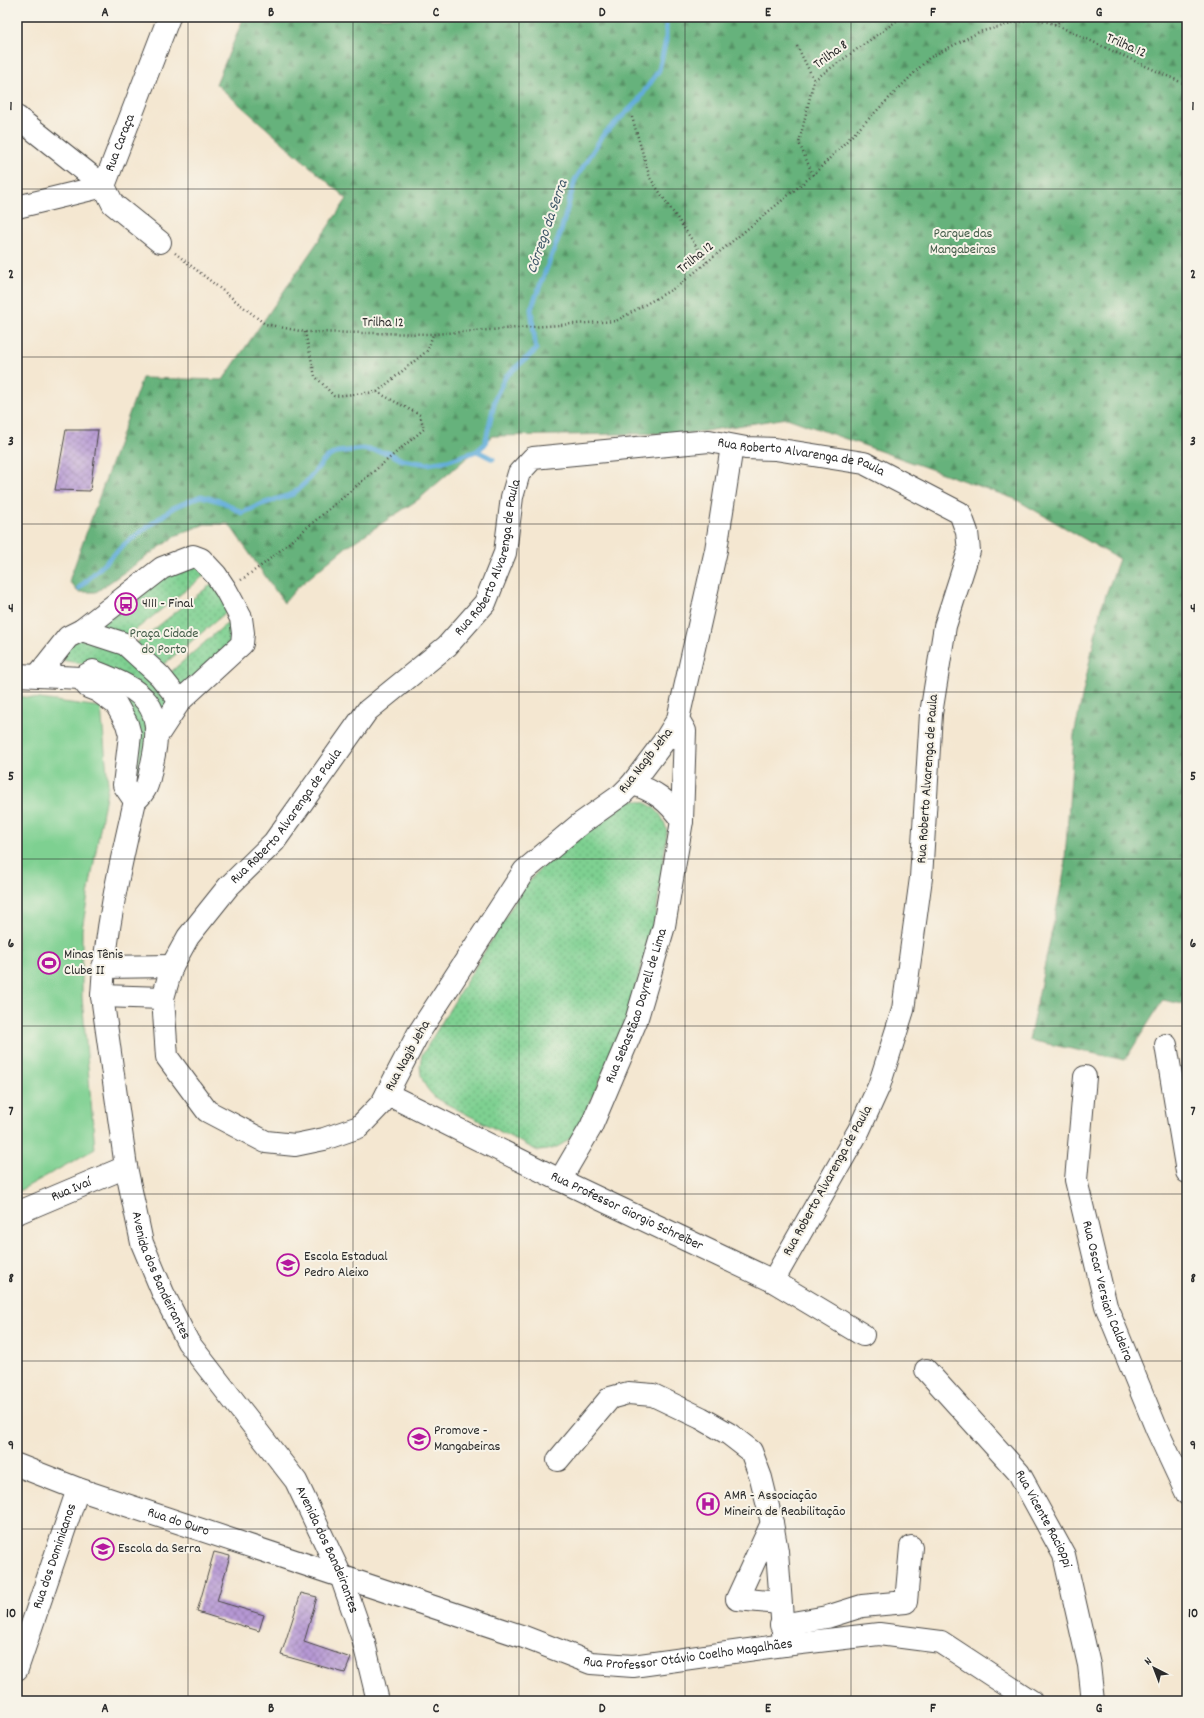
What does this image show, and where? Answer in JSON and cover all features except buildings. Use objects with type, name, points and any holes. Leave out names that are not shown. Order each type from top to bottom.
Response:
[{"type":"street","name":"Rua Caraça","points":[[17,207],[104,186],[169,17]]},
{"type":"street","points":[[17,117],[104,186],[113,204],[160,242]]},
{"type":"street","name":"Rua Roberto Alvarenga de Paula","points":[[163,998],[172,966],[188,937],[224,892],[274,842],[367,711],[447,646],[484,603],[505,553],[512,497],[519,473],[533,458],[710,441],[732,446],[775,449],[864,463],[960,513],[967,532],[969,551],[945,626],[931,714],[920,878],[903,1010],[879,1086],[859,1130],[773,1281]]},
{"type":"street","name":"Rua Nagib Jeha","points":[[163,998],[167,1057],[207,1111],[266,1142],[295,1145],[324,1139],[359,1127],[382,1103],[418,1034],[524,871],[580,824],[621,795],[632,784],[665,740],[678,719],[716,550],[732,446]]},
{"type":"street","points":[[38,675],[68,637],[82,630],[162,568],[193,556],[201,559],[216,575],[241,618],[243,633],[242,644],[180,701],[157,736]]},
{"type":"street","points":[[82,630],[125,644],[160,676],[180,701]]},
{"type":"street","name":"Avenida dos Bandeirantes","points":[[17,675],[81,678],[93,671],[129,685],[147,702],[154,716],[157,736],[145,792],[135,801],[115,890],[103,967],[102,996],[126,1167],[142,1243],[163,1293],[188,1342],[296,1481],[341,1576],[363,1639],[378,1701]]},
{"type":"street","points":[[81,678],[88,687],[98,691],[116,704],[127,724],[130,735],[124,785],[135,801]]},
{"type":"street","name":"Rua Nagib Jeha","points":[[678,719],[685,731],[682,821]]},
{"type":"street","points":[[632,784],[653,791],[662,797],[670,804],[682,821]]},
{"type":"street","name":"Rua Sebastãao Dayrell de Lima","points":[[560,1180],[591,1127],[636,1021],[664,926],[682,821]]},
{"type":"street","points":[[103,967],[172,966]]},
{"type":"street","points":[[102,996],[163,998]]},
{"type":"street","points":[[1166,1045],[1187,1172]]},
{"type":"street","name":"Rua Oscar Versiani Caldeira","points":[[1085,1077],[1076,1180],[1106,1306],[1157,1430],[1187,1494]]},
{"type":"street","name":"Rua Professor Giorgio Schreiber","points":[[387,1094],[560,1180],[773,1281],[864,1335]]},
{"type":"street","name":"Rua Ivaí","points":[[17,1213],[126,1167]]},
{"type":"street","name":"Rua Vicente Racioppi","points":[[926,1370],[1019,1473],[1064,1555],[1089,1665],[1093,1701]]},
{"type":"street","points":[[558,1460],[610,1398],[628,1393],[653,1395],[701,1418],[728,1434],[751,1451],[761,1478],[777,1551],[782,1635],[827,1617],[862,1606],[906,1602],[911,1547]]},
{"type":"street","name":"Rua do Ouro","points":[[17,1465],[78,1489],[341,1576]]},
{"type":"street","name":"Rua dos Dominicanos","points":[[17,1669],[78,1489]]},
{"type":"street","points":[[772,1523],[737,1599],[780,1602]]},
{"type":"street","points":[[298,1561],[316,1542],[321,1531]]},
{"type":"street","name":"Rua Professor Otávio Coelho Magalhães","points":[[341,1576],[524,1637],[591,1663],[633,1666],[782,1635],[879,1634],[940,1642],[1031,1701]]},
{"type":"path","name":"Trilha 8","points":[[813,175],[799,143],[814,80],[902,17]]},
{"type":"path","points":[[1054,24],[1069,17]]},
{"type":"path","points":[[1176,17],[1187,21]]},
{"type":"path","name":"Trilha 12","points":[[160,242],[264,324],[305,332],[433,334],[616,321],[678,286],[813,175],[929,58],[979,32],[1035,18],[1054,24],[1187,85]]},
{"type":"path","points":[[797,46],[814,80]]},
{"type":"path","points":[[632,117],[650,178],[707,262]]},
{"type":"path","points":[[226,590],[265,563],[386,463],[424,429],[420,415],[377,392],[334,396],[315,376],[305,332]]},
{"type":"path","points":[[377,392],[428,350],[433,334]]},
{"type":"green space","name":"Parque das Mangabeiras","points":[[244,17],[1187,17],[1187,1005],[1163,1000],[1125,1060],[1029,1040],[1064,873],[1074,735],[1101,608],[1119,559],[1015,499],[787,418],[692,433],[492,436],[419,499],[346,547],[297,588],[284,603],[229,524],[205,524],[177,535],[96,592],[78,592],[69,581],[142,378],[223,380],[347,199],[216,84]]},
{"type":"green space","name":"Praça Cidade do Porto","points":[[197,565],[206,574],[124,639],[91,628],[164,573]]},
{"type":"green space","name":"Praça Cidade do Porto","points":[[214,582],[229,610],[158,669],[133,646]]},
{"type":"green space","name":"Praça Cidade do Porto","points":[[234,617],[237,642],[179,695],[165,677]]},
{"type":"green space","name":"Praça Cidade do Porto","points":[[84,637],[122,652],[173,703],[162,720],[93,666],[62,660],[68,645]]},
{"type":"green space","name":"Praça Cidade do Porto","points":[[118,686],[149,717],[141,790],[129,784],[135,735]]},
{"type":"green space","name":"Minas Tênis Clube II","points":[[17,696],[101,707],[108,784],[82,929],[82,997],[95,1149],[17,1192]]},
{"type":"green space","points":[[630,800],[650,805],[655,809],[659,813],[667,832],[656,915],[626,1022],[581,1123],[568,1140],[552,1149],[538,1151],[437,1099],[428,1090],[422,1079],[420,1068],[422,1055],[523,888],[542,866]]},
{"type":"waterway","name":"Córrego da Serra","points":[[79,588],[126,543],[173,508],[201,496],[223,502],[242,513],[262,504],[293,494],[306,482],[326,458],[337,452],[363,449],[389,453],[402,460],[427,464],[447,461],[477,451],[485,444],[496,396],[506,376],[536,350],[531,309],[561,231],[575,180],[603,135],[638,101],[659,70],[666,40],[666,17]]},
{"type":"waterway","name":"Córrego da Serra","points":[[477,451],[493,459]]},
{"type":"place","name":"4111 - Final","points":[[126,604]]},
{"type":"place","name":"Minas Tênis Clube II","points":[[49,963]]},
{"type":"place","name":"Escola Estadual Pedro Aleixo","points":[[288,1265]]},
{"type":"place","name":"Promove - Mangabeiras","points":[[419,1439]]},
{"type":"place","name":"AMR - Associação Mineira de Reabilitação","points":[[708,1504]]},
{"type":"place","name":"Escola da Serra","points":[[103,1549]]}]
